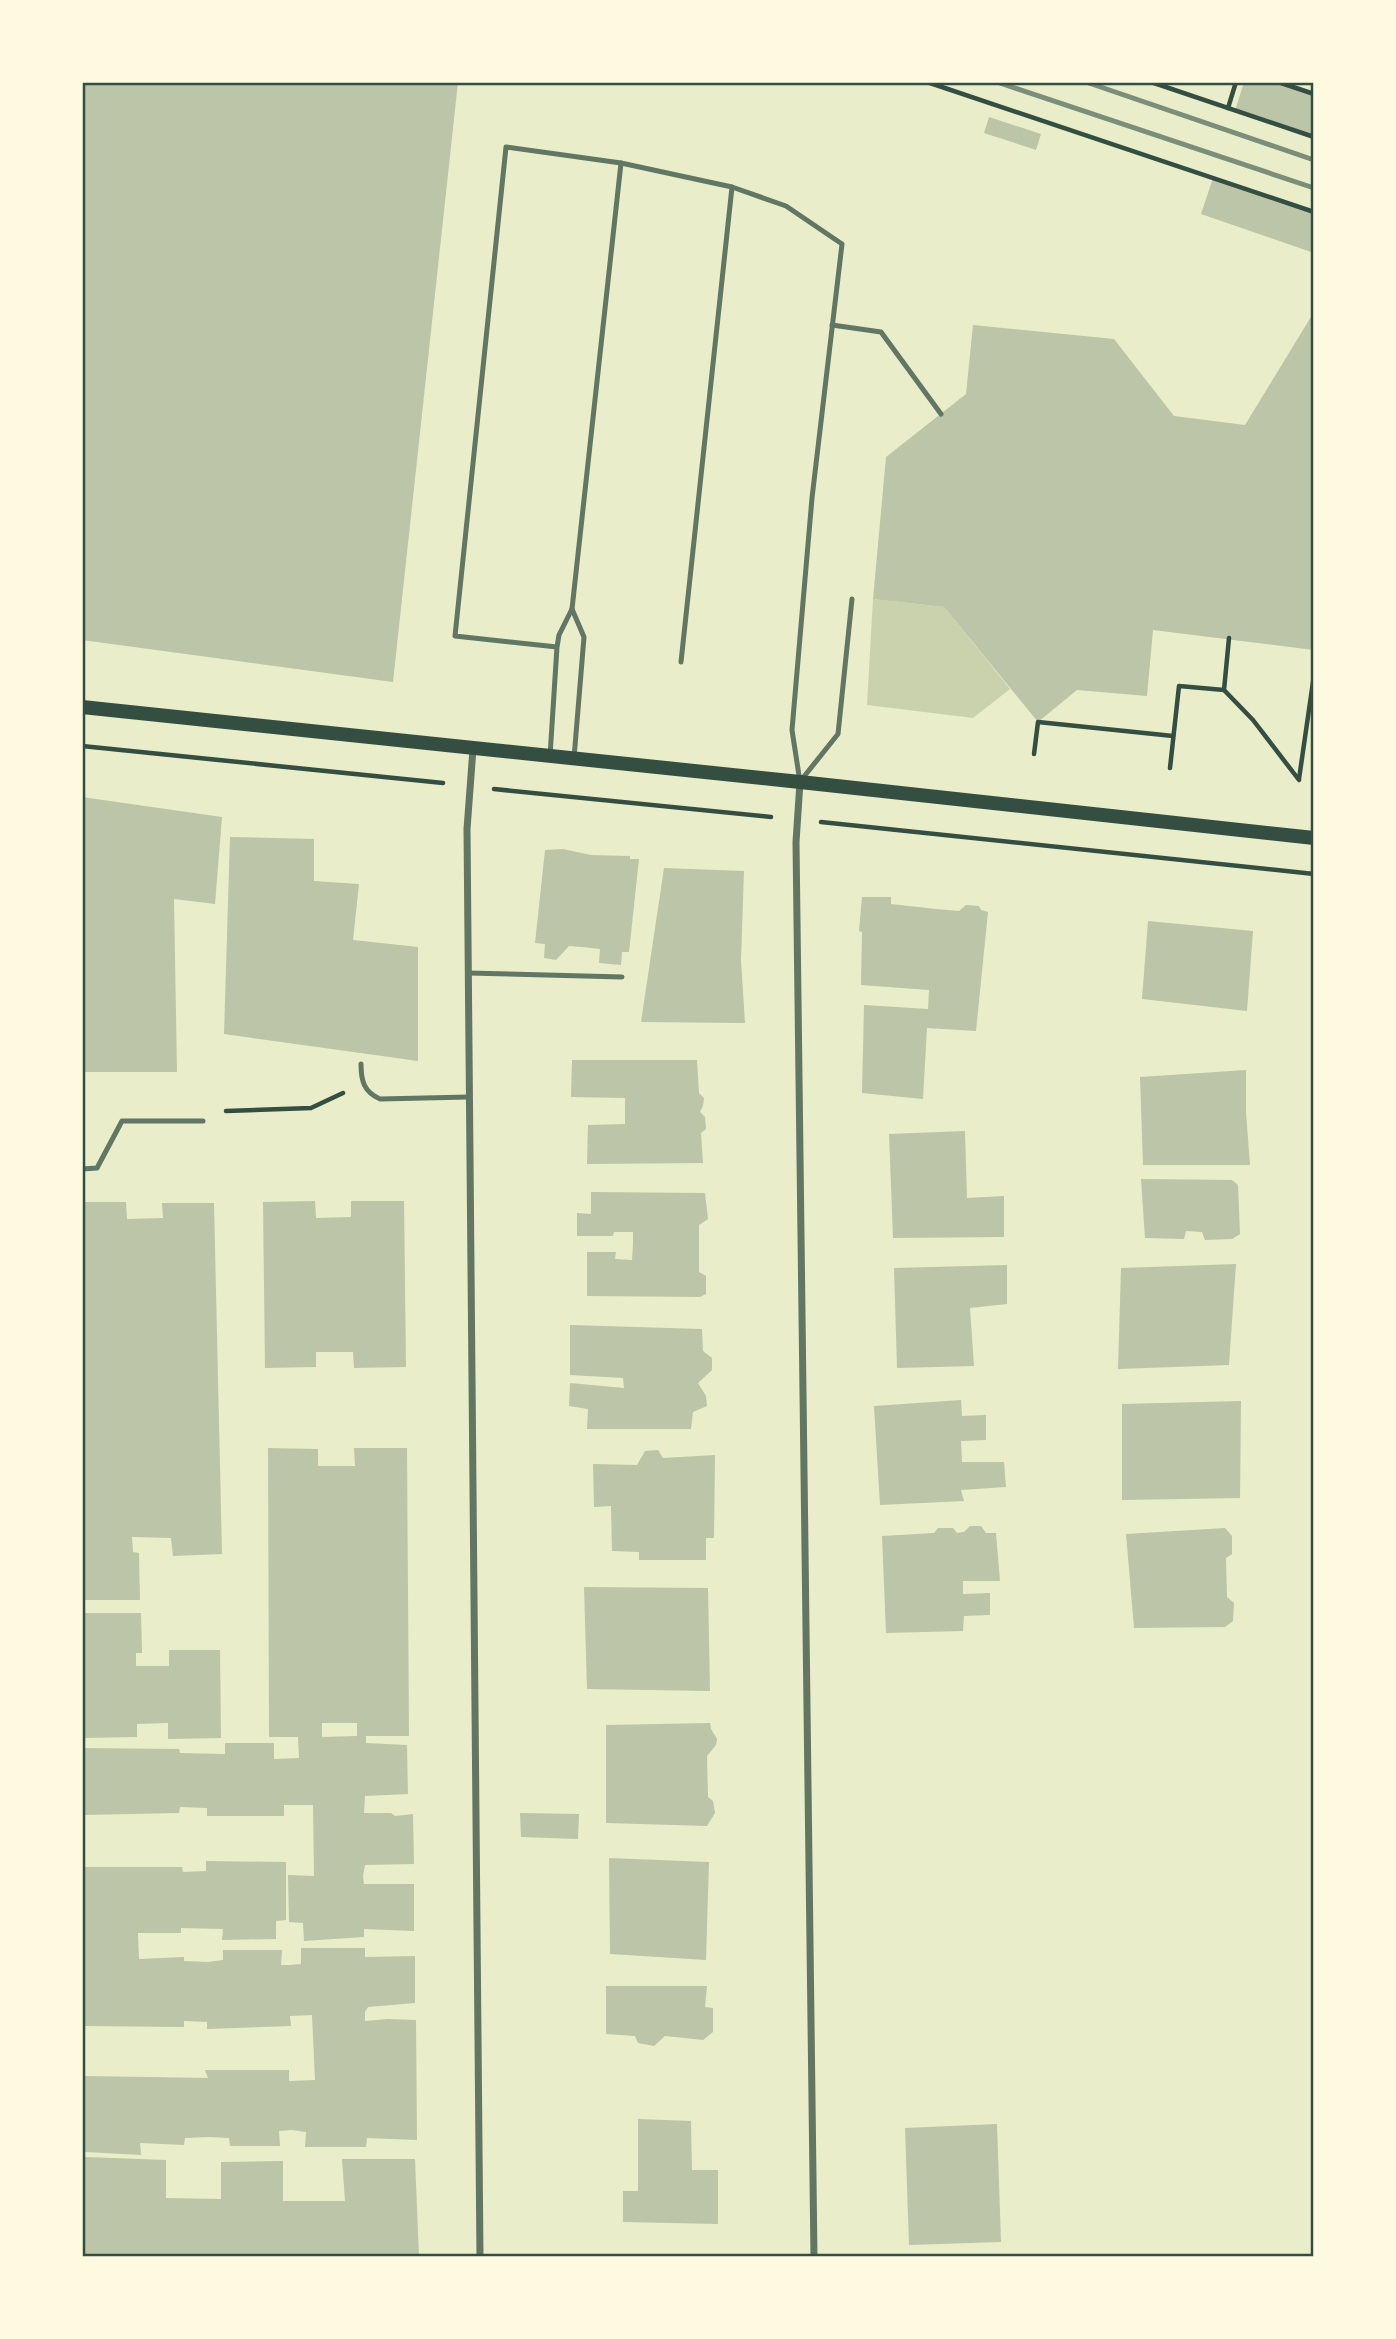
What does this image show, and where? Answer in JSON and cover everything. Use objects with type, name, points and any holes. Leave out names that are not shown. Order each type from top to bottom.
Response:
[{"type":"main road","points":[[82,708],[1314,838]]},
{"type":"street","points":[[473,749],[467,829],[480,2257]]},
{"type":"street","points":[[800,782],[796,842],[814,2257]]},
{"type":"lane","points":[[557,647],[455,636],[506,148],[621,163],[732,187],[786,205],[842,244],[812,498],[792,730],[800,782]]},
{"type":"lane","points":[[550,757],[557,647],[559,635],[572,609],[621,163]]},
{"type":"lane","points":[[681,662],[732,187]]},
{"type":"lane","points":[[832,325],[881,332],[941,414]]},
{"type":"lane","points":[[800,782],[838,734],[852,599]]},
{"type":"lane","points":[[572,609],[584,637],[573,759]]},
{"type":"lane","points":[[468,973],[621,977]]},
{"type":"lane","points":[[361,1064],[363,1085],[370,1094],[380,1099],[469,1097]]},
{"type":"lane","points":[[82,1169],[97,1168],[122,1121],[203,1121]]},
{"type":"path","points":[[926,82],[1314,212]]},
{"type":"path","points":[[1151,82],[1314,137]]},
{"type":"path","points":[[1228,108],[1236,82]]},
{"type":"path","points":[[1278,82],[1314,94]]},
{"type":"path","points":[[1224,690],[1229,638]]},
{"type":"path","points":[[1170,768],[1179,686],[1224,690],[1253,720],[1299,780],[1314,675]]},
{"type":"path","points":[[1034,754],[1038,722],[1173,736]]},
{"type":"path","points":[[82,746],[410,780]]},
{"type":"path","points":[[526,791],[736,814]]},
{"type":"path","points":[[855,826],[1314,874]]},
{"type":"path","points":[[225,1112],[311,1108],[344,1093]]},
{"type":"green space","points":[[873,599],[944,607],[1010,689],[973,718],[867,705]]},
{"type":"building","points":[[82,82],[458,82],[393,682],[82,640]]},
{"type":"building","points":[[1244,82],[1278,82],[1314,94],[1314,137],[1235,111]]},
{"type":"building","points":[[989,117],[1041,134],[1036,150],[984,133]]},
{"type":"building","points":[[1213,178],[1314,212],[1314,253],[1201,214]]},
{"type":"building","points":[[1314,312],[1314,650],[1153,630],[1147,696],[1077,690],[1038,722],[944,607],[873,599],[886,457],[966,394],[973,325],[1114,339],[1174,416],[1245,425]]},
{"type":"building","points":[[82,797],[222,817],[215,904],[174,899],[177,1072],[82,1072]]},
{"type":"building","points":[[230,837],[314,839],[314,881],[359,884],[353,940],[418,947],[418,1061],[224,1034]]},
{"type":"building","points":[[563,849],[591,855],[630,856],[630,859],[639,859],[629,952],[622,952],[621,965],[599,963],[600,949],[582,947],[569,946],[556,960],[544,958],[545,944],[535,943],[545,850]]},
{"type":"building","points":[[664,868],[744,871],[741,960],[745,1023],[641,1022]]},
{"type":"building","points":[[862,897],[891,897],[891,904],[959,911],[966,905],[979,906],[981,910],[988,912],[976,1031],[927,1028],[923,1099],[862,1093],[864,1005],[928,1009],[929,990],[861,985],[862,932],[859,931]]},
{"type":"building","points":[[1148,921],[1253,931],[1247,1011],[1142,999]]},
{"type":"building","points":[[572,1060],[697,1060],[699,1093],[704,1098],[700,1112],[705,1117],[706,1129],[701,1133],[703,1163],[587,1164],[588,1125],[625,1124],[625,1098],[571,1097]]},
{"type":"building","points":[[1246,1070],[1250,1165],[1143,1165],[1140,1077]]},
{"type":"building","points":[[965,1131],[967,1198],[1004,1196],[1004,1237],[893,1238],[889,1134]]},
{"type":"building","points":[[1141,1179],[1232,1180],[1238,1185],[1240,1234],[1232,1239],[1205,1240],[1202,1232],[1186,1231],[1184,1239],[1145,1238]]},
{"type":"building","points":[[591,1192],[705,1193],[708,1219],[699,1225],[699,1272],[706,1276],[706,1294],[700,1297],[587,1296],[587,1252],[616,1252],[615,1259],[632,1260],[633,1244],[633,1232],[614,1232],[613,1236],[577,1236],[577,1213],[591,1214]]},
{"type":"building","points":[[315,1201],[316,1218],[351,1217],[351,1201],[404,1201],[406,1367],[354,1368],[353,1352],[316,1352],[316,1367],[265,1368],[263,1202]]},
{"type":"building","points":[[82,1202],[126,1202],[127,1219],[163,1218],[162,1203],[214,1203],[222,1554],[173,1556],[171,1538],[132,1537],[133,1552],[139,1553],[140,1600],[82,1600]]},
{"type":"building","points":[[1236,1264],[1229,1365],[1118,1369],[1121,1268]]},
{"type":"building","points":[[1007,1265],[1007,1304],[970,1308],[974,1366],[897,1368],[894,1268]]},
{"type":"building","points":[[570,1325],[702,1329],[703,1351],[712,1358],[712,1370],[698,1383],[706,1396],[707,1406],[693,1412],[691,1429],[587,1429],[588,1409],[569,1406],[570,1383],[624,1388],[623,1378],[570,1375]]},
{"type":"building","points":[[961,1400],[962,1416],[986,1415],[986,1440],[961,1441],[962,1462],[1004,1462],[1006,1487],[961,1490],[964,1501],[880,1505],[874,1406]]},
{"type":"building","points":[[1241,1401],[1240,1498],[1122,1500],[1122,1404]]},
{"type":"building","points":[[268,1448],[318,1449],[318,1466],[355,1466],[354,1448],[407,1448],[409,1736],[366,1736],[366,1743],[407,1745],[408,1794],[365,1796],[364,1813],[391,1813],[395,1816],[413,1814],[414,1864],[365,1865],[363,1876],[364,1884],[414,1884],[414,1931],[364,1929],[364,1937],[304,1941],[303,1923],[289,1922],[288,1875],[314,1876],[313,1805],[284,1805],[284,1816],[207,1816],[207,1808],[180,1807],[179,1813],[84,1815],[83,1748],[179,1749],[180,1753],[225,1754],[225,1743],[274,1743],[274,1759],[299,1758],[298,1737],[269,1737]],"holes":[[[322,1723],[357,1723],[357,1736],[322,1737]]]},
{"type":"building","points":[[658,1450],[663,1458],[715,1455],[714,1538],[706,1538],[706,1560],[639,1560],[639,1552],[612,1551],[611,1506],[594,1507],[593,1464],[637,1465],[645,1451]]},
{"type":"building","points":[[970,1526],[981,1526],[986,1533],[996,1533],[1000,1581],[963,1581],[963,1594],[990,1593],[990,1615],[964,1616],[963,1631],[886,1633],[882,1536],[934,1533],[938,1528],[953,1528],[957,1533],[964,1532]]},
{"type":"building","points":[[1225,1528],[1232,1536],[1232,1554],[1226,1558],[1227,1597],[1234,1603],[1233,1621],[1225,1627],[1134,1628],[1126,1534]]},
{"type":"building","points":[[584,1587],[708,1588],[710,1691],[587,1689]]},
{"type":"building","points":[[82,1613],[141,1613],[142,1653],[136,1653],[136,1666],[169,1666],[169,1650],[220,1650],[221,1738],[168,1739],[168,1723],[137,1724],[137,1737],[82,1738]]},
{"type":"building","points":[[710,1723],[717,1739],[716,1745],[707,1756],[708,1797],[713,1801],[715,1813],[707,1826],[606,1823],[606,1725]]},
{"type":"building","points":[[520,1813],[579,1814],[578,1839],[521,1837]]},
{"type":"building","points":[[609,1858],[709,1862],[706,1960],[610,1954]]},
{"type":"building","points":[[206,1861],[286,1862],[286,1920],[276,1921],[276,1939],[222,1940],[223,1929],[181,1928],[181,1933],[138,1933],[139,1959],[184,1957],[184,1961],[208,1962],[223,1960],[223,1950],[282,1950],[281,1965],[289,1965],[301,1964],[301,1948],[365,1948],[365,1957],[415,1956],[415,2003],[368,2007],[365,2021],[416,2020],[417,2140],[367,2138],[366,2147],[305,2147],[306,2132],[292,2130],[279,2131],[280,2146],[230,2146],[229,2138],[209,2137],[185,2138],[184,2145],[140,2143],[141,2155],[85,2152],[84,2076],[208,2078],[205,2070],[289,2070],[289,2081],[315,2080],[312,2015],[290,2016],[291,2026],[207,2029],[207,2022],[184,2021],[184,2027],[85,2026],[83,1867],[182,1867],[183,1872],[206,1871]]},
{"type":"building","points":[[606,1986],[707,1986],[705,2007],[713,2008],[713,2032],[703,2040],[665,2036],[654,2046],[638,2043],[635,2036],[606,2034]]},
{"type":"building","points":[[638,2119],[691,2121],[692,2170],[718,2170],[718,2224],[623,2222],[623,2191],[638,2191]]},
{"type":"building","points":[[997,2124],[1001,2242],[909,2245],[905,2128]]},
{"type":"building","points":[[85,2157],[166,2160],[166,2198],[221,2199],[221,2162],[283,2161],[283,2201],[345,2201],[342,2159],[415,2159],[419,2257],[84,2257]]},
{"type":"railway","points":[[997,82],[1314,188]]},
{"type":"railway","points":[[1086,82],[1314,160]]}]
